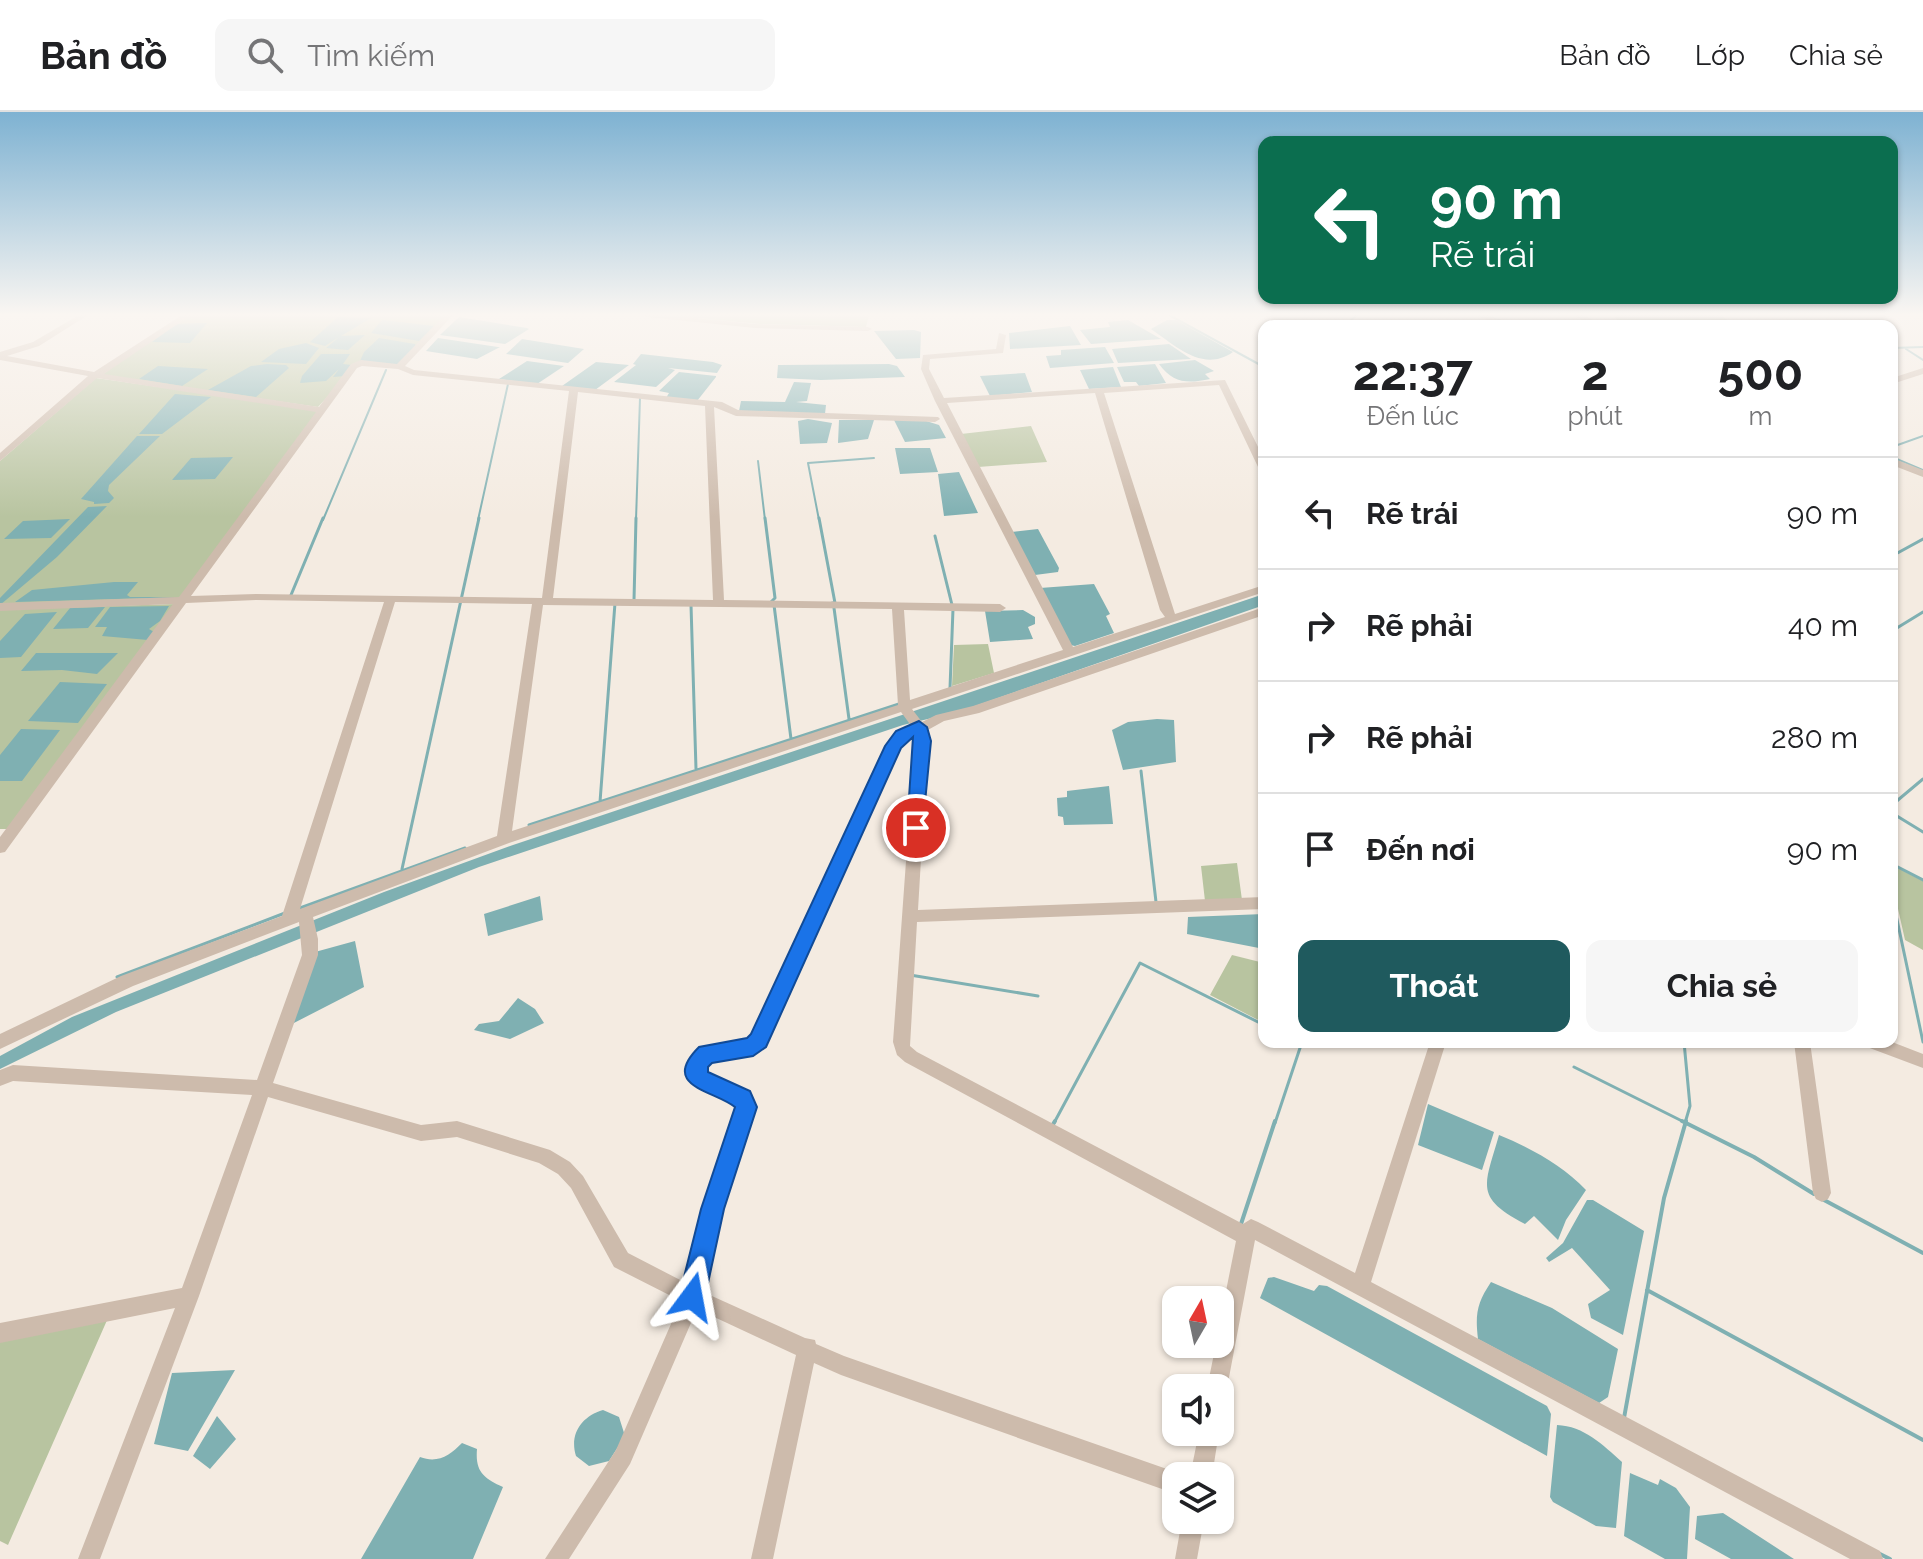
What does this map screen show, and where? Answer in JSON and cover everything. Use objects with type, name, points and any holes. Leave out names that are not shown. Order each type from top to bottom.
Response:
[{"type":"street","points":[[0,458],[87,383]]},
{"type":"street","points":[[145,383],[322,410]]},
{"type":"street","points":[[0,848],[343,383]]},
{"type":"street","points":[[507,383],[725,406],[736,413],[935,419]]},
{"type":"street","points":[[931,383],[1070,652]]},
{"type":"street","points":[[940,401],[1214,383]]},
{"type":"street","points":[[1222,383],[1258,457]]},
{"type":"street","points":[[504,839],[574,390]]},
{"type":"street","points":[[1099,390],[1166,610],[1172,618]]},
{"type":"street","points":[[709,404],[719,604]]},
{"type":"street","points":[[1898,464],[1923,474]]},
{"type":"street","points":[[0,1042],[127,981],[504,839],[906,709],[1258,590]]},
{"type":"street","points":[[0,607],[256,597],[1000,608]]},
{"type":"street","points":[[89,1559],[189,1296],[310,955],[310,939],[300,916],[390,600]]},
{"type":"street","points":[[898,606],[906,709],[918,726],[922,741],[901,1042],[903,1050],[1246,1236]]},
{"type":"street","points":[[556,1559],[630,1445],[692,1297],[712,1209],[746,1107],[742,1098],[700,1079],[696,1075],[698,1063],[707,1054],[753,1047],[758,1041],[894,746],[902,735],[918,726],[1258,613]]},
{"type":"street","points":[[909,916],[1258,903]]},
{"type":"street","points":[[1360,1288],[1436,1048]]},
{"type":"street","points":[[1803,1048],[1822,1193]]},
{"type":"street","points":[[1889,1048],[1923,1061]]},
{"type":"street","points":[[0,1078],[13,1073],[264,1088],[421,1133],[457,1129],[544,1156],[564,1168],[577,1182],[621,1260],[692,1297],[808,1347],[841,1365],[1162,1478]]},
{"type":"street","points":[[1220,1374],[1246,1236],[1251,1228],[1872,1559]]},
{"type":"street","points":[[0,1333],[189,1296]]},
{"type":"street","points":[[762,1559],[808,1347]]},
{"type":"street","points":[[1186,1559],[1190,1534]]},
{"type":"green space","points":[[91,383],[128,383],[319,410],[180,600],[0,606],[0,461]]},
{"type":"green space","points":[[150,383],[341,383],[318,407]]},
{"type":"green space","points":[[1031,426],[1047,462],[978,467],[961,434]]},
{"type":"green space","points":[[177,604],[9,829],[0,829],[0,609]]},
{"type":"green space","points":[[988,644],[994,673],[952,686],[954,645]]},
{"type":"green space","points":[[1237,863],[1242,900],[1205,901],[1201,866]]},
{"type":"green space","points":[[1898,868],[1923,881],[1923,950],[1905,940],[1898,909]]},
{"type":"green space","points":[[1232,955],[1258,962],[1258,1020],[1210,995]]},
{"type":"green space","points":[[108,1318],[8,1545],[0,1541],[0,1338]]},
{"type":"water","points":[[161,383],[187,383],[182,386]]},
{"type":"water","points":[[221,383],[272,383],[256,397],[208,390]]},
{"type":"water","points":[[567,383],[605,383],[595,390],[562,386]]},
{"type":"water","points":[[618,383],[661,383],[656,387]]},
{"type":"water","points":[[668,383],[712,383],[697,401],[666,398],[669,393],[659,391]]},
{"type":"water","points":[[794,383],[811,383],[807,401],[796,402],[826,405],[825,414],[739,411],[741,401],[785,402]]},
{"type":"water","points":[[983,383],[1029,383],[1032,392],[990,396]]},
{"type":"water","points":[[1086,383],[1119,383],[1121,387],[1089,389]]},
{"type":"water","points":[[1136,383],[1166,383],[1139,386]]},
{"type":"water","points":[[175,394],[211,397],[162,434],[139,434]]},
{"type":"water","points":[[808,419],[832,423],[827,443],[800,444],[798,421]]},
{"type":"water","points":[[839,420],[874,420],[868,439],[838,443]]},
{"type":"water","points":[[894,420],[923,420],[939,425],[946,438],[905,442]]},
{"type":"water","points":[[137,436],[160,436],[109,485],[108,491],[114,498],[109,503],[94,504],[81,499]]},
{"type":"water","points":[[895,448],[930,448],[938,472],[900,474]]},
{"type":"water","points":[[233,457],[215,479],[172,480],[191,458]]},
{"type":"water","points":[[959,472],[978,513],[944,516],[938,474]]},
{"type":"water","points":[[107,506],[57,557],[0,605],[0,598],[88,507]]},
{"type":"water","points":[[70,519],[51,538],[4,539],[23,521]]},
{"type":"water","points":[[1038,529],[1059,568],[1058,572],[1035,575],[1012,532]]},
{"type":"water","points":[[138,582],[127,595],[130,597],[182,597],[15,602],[32,590]]},
{"type":"water","points":[[1094,584],[1110,614],[1106,616],[1114,633],[1070,645],[1040,588]]},
{"type":"water","points":[[1258,596],[1258,607],[961,711],[903,725],[479,867],[116,1012],[0,1069],[0,1056],[72,1017],[384,892],[513,845]]},
{"type":"water","points":[[169,606],[160,621],[149,629],[154,632],[148,640],[102,636],[107,627],[95,627],[110,607]]},
{"type":"water","points":[[105,607],[88,628],[53,629],[70,608]]},
{"type":"water","points":[[1023,610],[1035,617],[1035,624],[1028,627],[1033,639],[990,642],[985,611]]},
{"type":"water","points":[[57,612],[21,657],[0,658],[0,641],[25,614]]},
{"type":"water","points":[[36,653],[118,653],[97,674],[62,670],[21,671]]},
{"type":"water","points":[[60,682],[107,684],[78,723],[28,721]]},
{"type":"water","points":[[1174,720],[1176,762],[1123,770],[1112,730],[1128,722]]},
{"type":"water","points":[[21,729],[60,730],[22,781],[0,781],[0,755]]},
{"type":"water","points":[[1109,786],[1113,824],[1064,825],[1063,817],[1058,816],[1057,798],[1067,797],[1067,791]]},
{"type":"water","points":[[540,896],[543,920],[488,936],[484,914]]},
{"type":"water","points":[[1258,914],[1258,948],[1187,934],[1188,917]]},
{"type":"water","points":[[355,941],[364,987],[290,1025],[315,952]]},
{"type":"water","points":[[518,998],[535,1009],[544,1023],[510,1039],[474,1030],[479,1024],[499,1021]]},
{"type":"water","points":[[1428,1104],[1494,1132],[1482,1170],[1418,1145]]},
{"type":"water","points":[[1499,1135],[1546,1158],[1586,1190],[1566,1220],[1558,1240],[1534,1216],[1525,1224],[1497,1206],[1490,1197],[1487,1178]]},
{"type":"water","points":[[1587,1200],[1593,1200],[1644,1231],[1623,1335],[1591,1318],[1588,1304],[1610,1290],[1572,1248],[1549,1262],[1546,1258],[1563,1243]]},
{"type":"water","points":[[1274,1277],[1314,1291],[1319,1285],[1327,1286],[1547,1406],[1551,1414],[1547,1456],[1260,1298],[1268,1278]]},
{"type":"water","points":[[1491,1282],[1552,1308],[1618,1349],[1608,1397],[1599,1403],[1478,1339],[1478,1309]]},
{"type":"water","points":[[235,1370],[188,1451],[154,1444],[172,1373]]},
{"type":"water","points":[[603,1410],[619,1417],[625,1436],[609,1461],[589,1466],[576,1456],[574,1440],[583,1421]]},
{"type":"water","points":[[217,1416],[236,1439],[210,1469],[193,1456]]},
{"type":"water","points":[[1557,1425],[1584,1433],[1622,1462],[1616,1528],[1596,1526],[1553,1502],[1550,1497]]},
{"type":"water","points":[[462,1443],[477,1449],[479,1469],[503,1487],[473,1559],[361,1559],[420,1457],[443,1457]]},
{"type":"water","points":[[1630,1473],[1658,1485],[1660,1479],[1676,1488],[1690,1507],[1687,1559],[1665,1559],[1624,1536]]},
{"type":"water","points":[[1723,1513],[1794,1559],[1731,1559],[1695,1539],[1697,1516]]},
{"type":"waterway","points":[[323,520],[381,383]]},
{"type":"waterway","points":[[478,520],[508,384]]},
{"type":"waterway","points":[[636,520],[640,398]]},
{"type":"waterway","points":[[1898,445],[1923,436]]},
{"type":"waterway","points":[[819,520],[808,463],[874,458]]},
{"type":"waterway","points":[[1898,460],[1923,470]]},
{"type":"waterway","points":[[758,461],[765,520]]},
{"type":"waterway","points":[[291,595],[323,518]]},
{"type":"waterway","points":[[402,869],[479,518]]},
{"type":"waterway","points":[[634,600],[636,518]]},
{"type":"waterway","points":[[765,518],[775,598],[771,602]]},
{"type":"waterway","points":[[819,518],[835,603],[832,603]]},
{"type":"waterway","points":[[935,536],[953,609],[950,688]]},
{"type":"waterway","points":[[1898,553],[1923,539]]},
{"type":"waterway","points":[[600,802],[615,603]]},
{"type":"waterway","points":[[691,605],[696,769]]},
{"type":"waterway","points":[[774,605],[791,739]]},
{"type":"waterway","points":[[834,608],[849,719]]},
{"type":"waterway","points":[[1898,627],[1923,612]]},
{"type":"waterway","points":[[600,802],[902,703]]},
{"type":"waterway","points":[[1141,771],[1156,902]]},
{"type":"waterway","points":[[1898,800],[1923,779]]},
{"type":"waterway","points":[[529,825],[600,802]]},
{"type":"waterway","points":[[1898,817],[1923,832]]},
{"type":"waterway","points":[[300,908],[465,848]]},
{"type":"waterway","points":[[1898,867],[1923,880]]},
{"type":"waterway","points":[[117,977],[285,913]]},
{"type":"waterway","points":[[1898,924],[1923,1042]]},
{"type":"waterway","points":[[1054,1123],[1140,963],[1258,1022]]},
{"type":"waterway","points":[[910,975],[1038,996]]},
{"type":"waterway","points":[[1275,1123],[1300,1048]]},
{"type":"waterway","points":[[1685,1048],[1690,1106],[1685,1123]]},
{"type":"waterway","points":[[1574,1067],[1685,1123]]},
{"type":"waterway","points":[[1052,1126],[1055,1121]]},
{"type":"waterway","points":[[1241,1224],[1275,1121]]},
{"type":"waterway","points":[[1647,1290],[1664,1198],[1686,1123]]},
{"type":"waterway","points":[[1686,1123],[1754,1157],[1814,1194]]},
{"type":"waterway","points":[[1824,1200],[1923,1253]]},
{"type":"waterway","points":[[1624,1418],[1647,1290]]},
{"type":"waterway","points":[[1647,1290],[1923,1440]]},
{"type":"waterway","points":[[1878,1553],[1890,1559]]},
{"type":"route","points":[[692,1297],[712,1209],[746,1107],[742,1098],[700,1079],[696,1075],[698,1063],[712,1052],[753,1047],[758,1041],[894,746],[902,735],[919,727],[922,741],[916,828]]}]
